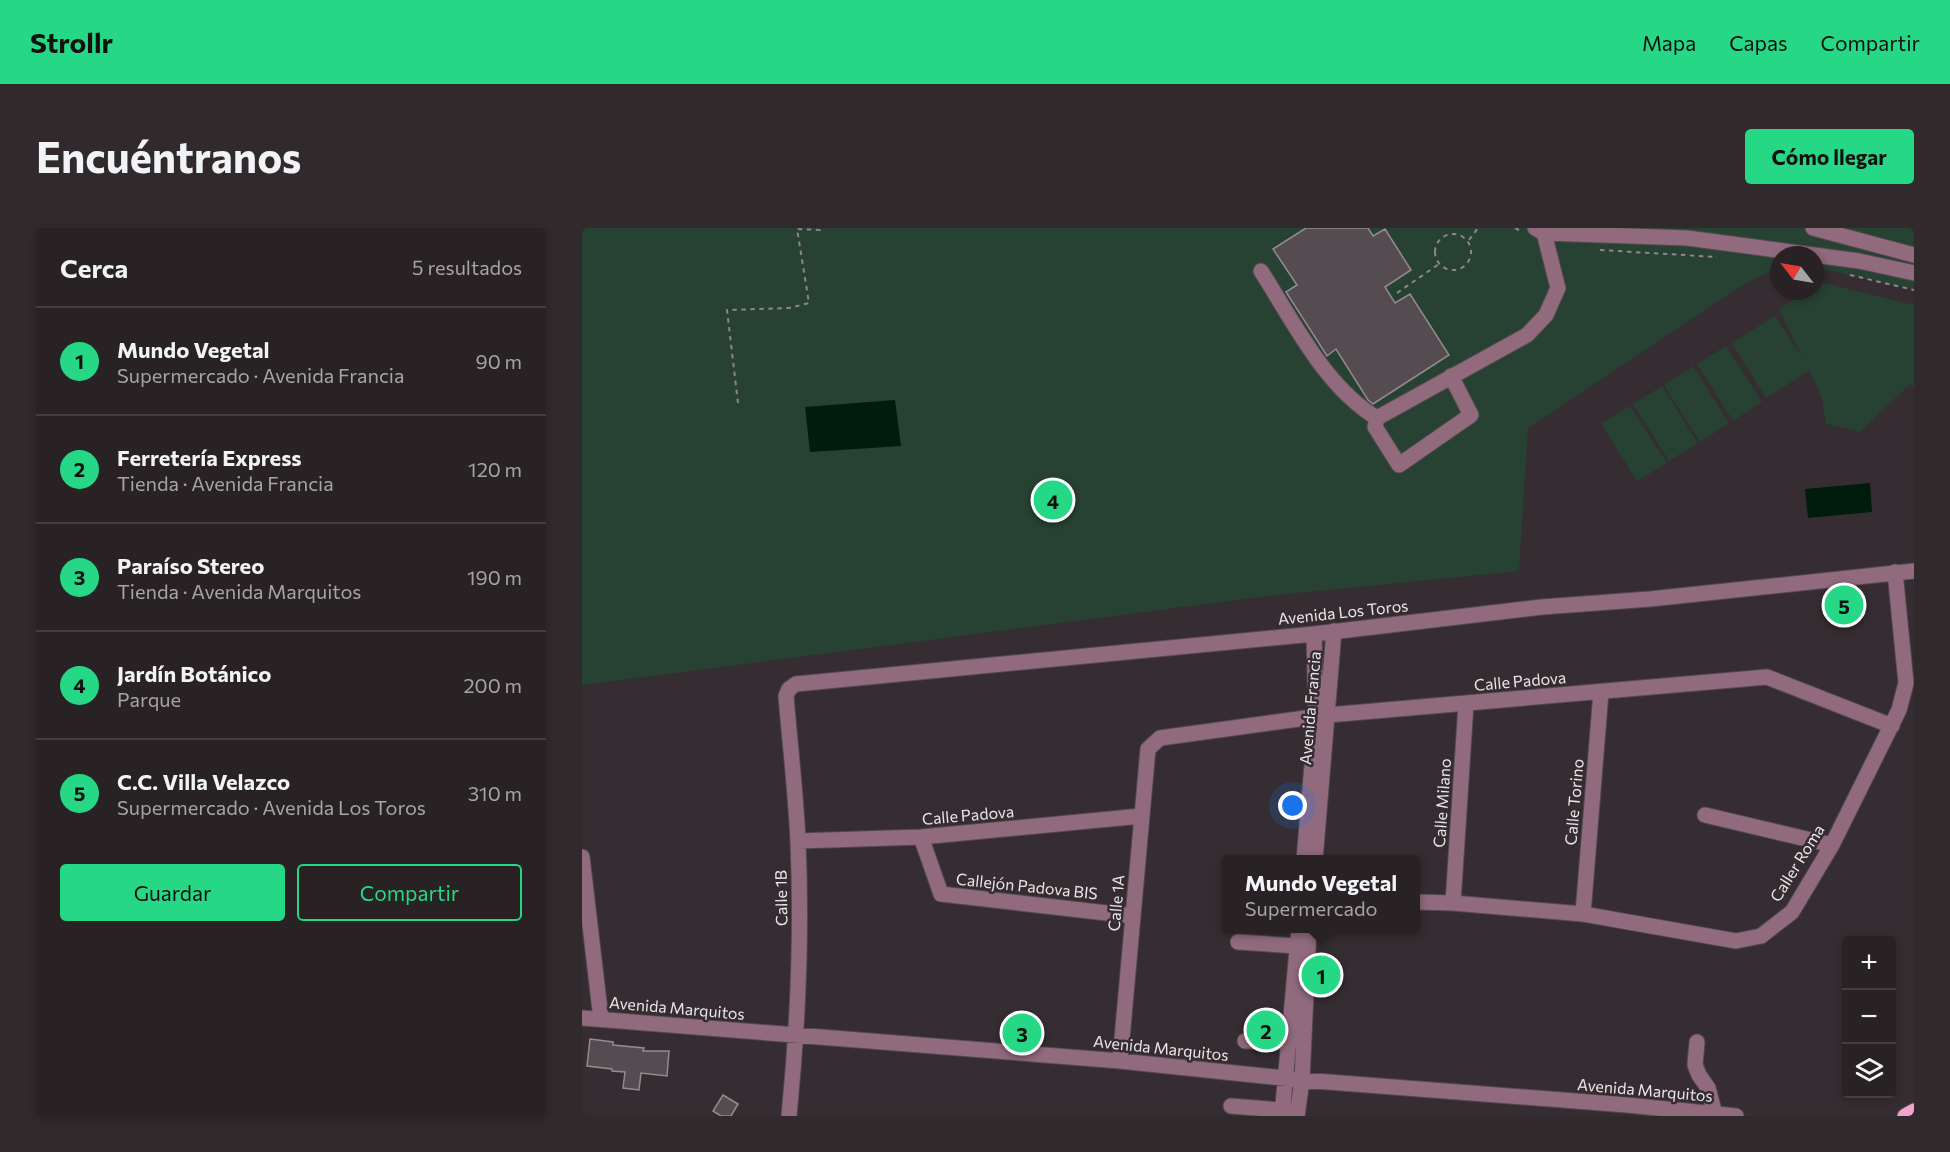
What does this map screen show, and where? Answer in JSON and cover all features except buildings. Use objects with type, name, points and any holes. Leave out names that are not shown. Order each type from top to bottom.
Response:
[{"type":"main road","points":[[1905,1116],[1914,1112]]},
{"type":"street","points":[[1813,228],[1914,255]]},
{"type":"street","points":[[1451,376],[1472,415],[1399,465],[1375,427],[1377,418],[1451,376],[1527,335],[1546,315],[1558,288],[1540,231],[1687,238],[1859,261],[1914,273]]},
{"type":"street","points":[[1261,271],[1328,375],[1351,401],[1377,418]]},
{"type":"street","points":[[1895,572],[1914,565]]},
{"type":"street","points":[[1895,572],[1914,571]]},
{"type":"street","name":"Avenida Los Toros","points":[[796,684],[1314,634],[1542,607],[1650,599],[1895,572]]},
{"type":"street","name":"Caller Roma","points":[[1420,902],[1583,914],[1736,941],[1761,936],[1792,912],[1832,845],[1899,710],[1906,684],[1895,572]]},
{"type":"street","name":"Avenida Francia","points":[[1305,855],[1334,631]]},
{"type":"street","name":"Avenida Francia","points":[[1314,634],[1322,716],[1315,855]]},
{"type":"street","name":"Calle Padova","points":[[1148,749],[1160,738],[1322,716],[1767,677],[1892,726]]},
{"type":"street","name":"Calle 1B","points":[[789,1116],[797,1036],[800,970],[798,841],[786,696],[789,689],[796,684]]},
{"type":"street","name":"Calle Torino","points":[[1583,914],[1601,692]]},
{"type":"street","name":"Calle Milano","points":[[1453,903],[1466,704]]},
{"type":"street","name":"Calle 1A","points":[[1120,1061],[1148,749]]},
{"type":"street","points":[[1705,815],[1832,845]]},
{"type":"street","name":"Calle Padova","points":[[798,841],[921,837],[1142,816]]},
{"type":"street","name":"Callejón Padova BIS","points":[[921,837],[941,894],[1132,916]]},
{"type":"street","points":[[582,858],[588,947],[601,1019]]},
{"type":"street","points":[[1290,1113],[1286,1078],[1298,933]]},
{"type":"street","points":[[1290,1113],[1302,1080],[1309,933]]},
{"type":"street","points":[[1238,942],[1297,946]]},
{"type":"street","name":"Avenida Marquitos","points":[[582,1018],[1120,1061],[1625,1111],[1736,1116]]},
{"type":"street","points":[[1245,1041],[1289,1042]]},
{"type":"street","points":[[1697,1042],[1695,1065],[1708,1088],[1708,1114]]},
{"type":"street","points":[[1231,1106],[1290,1113]]},
{"type":"path","points":[[738,403],[727,310],[789,308],[809,303],[797,229],[820,228]]},
{"type":"path","points":[[1468,241],[1478,228]]},
{"type":"path","points":[[1455,234],[1468,241],[1471,247],[1471,257],[1464,267],[1452,271],[1439,264],[1435,252],[1438,242],[1443,238],[1455,234]]},
{"type":"path","points":[[1397,293],[1439,264]]},
{"type":"path","points":[[1848,274],[1914,290]]},
{"type":"shaded area","points":[[582,228],[1914,228],[1914,290],[1824,269],[1824,246],[1770,246],[1770,271],[1736,289],[1528,428],[1519,571],[1276,595],[582,685]]},
{"type":"shaded area","points":[[1824,283],[1914,305],[1914,387],[1910,384],[1860,432],[1826,424],[1822,398],[1809,371],[1766,398],[1732,343],[1775,316],[1803,359],[1779,309],[1792,300],[1824,300]]},
{"type":"shaded area","points":[[1726,346],[1762,402],[1733,421],[1697,364]]},
{"type":"shaded area","points":[[1693,366],[1729,423],[1700,442],[1664,385]]},
{"type":"shaded area","points":[[1662,386],[1698,443],[1669,461],[1633,404]]},
{"type":"shaded area","points":[[895,400],[901,446],[810,452],[805,407]]},
{"type":"shaded area","points":[[1630,406],[1667,463],[1637,481],[1601,424]]},
{"type":"shaded area","points":[[1870,483],[1872,512],[1808,518],[1805,489]]},
{"type":"place","name":"Jardín Botánico","points":[[1053,500]]},
{"type":"place","name":"C.C. Villa Velazco","points":[[1844,605]]},
{"type":"place","name":"Mundo Vegetal","points":[[1321,975]]},
{"type":"place","name":"Ferretería Express","points":[[1266,1030]]},
{"type":"place","name":"Paraíso Stereo","points":[[1022,1033]]}]
